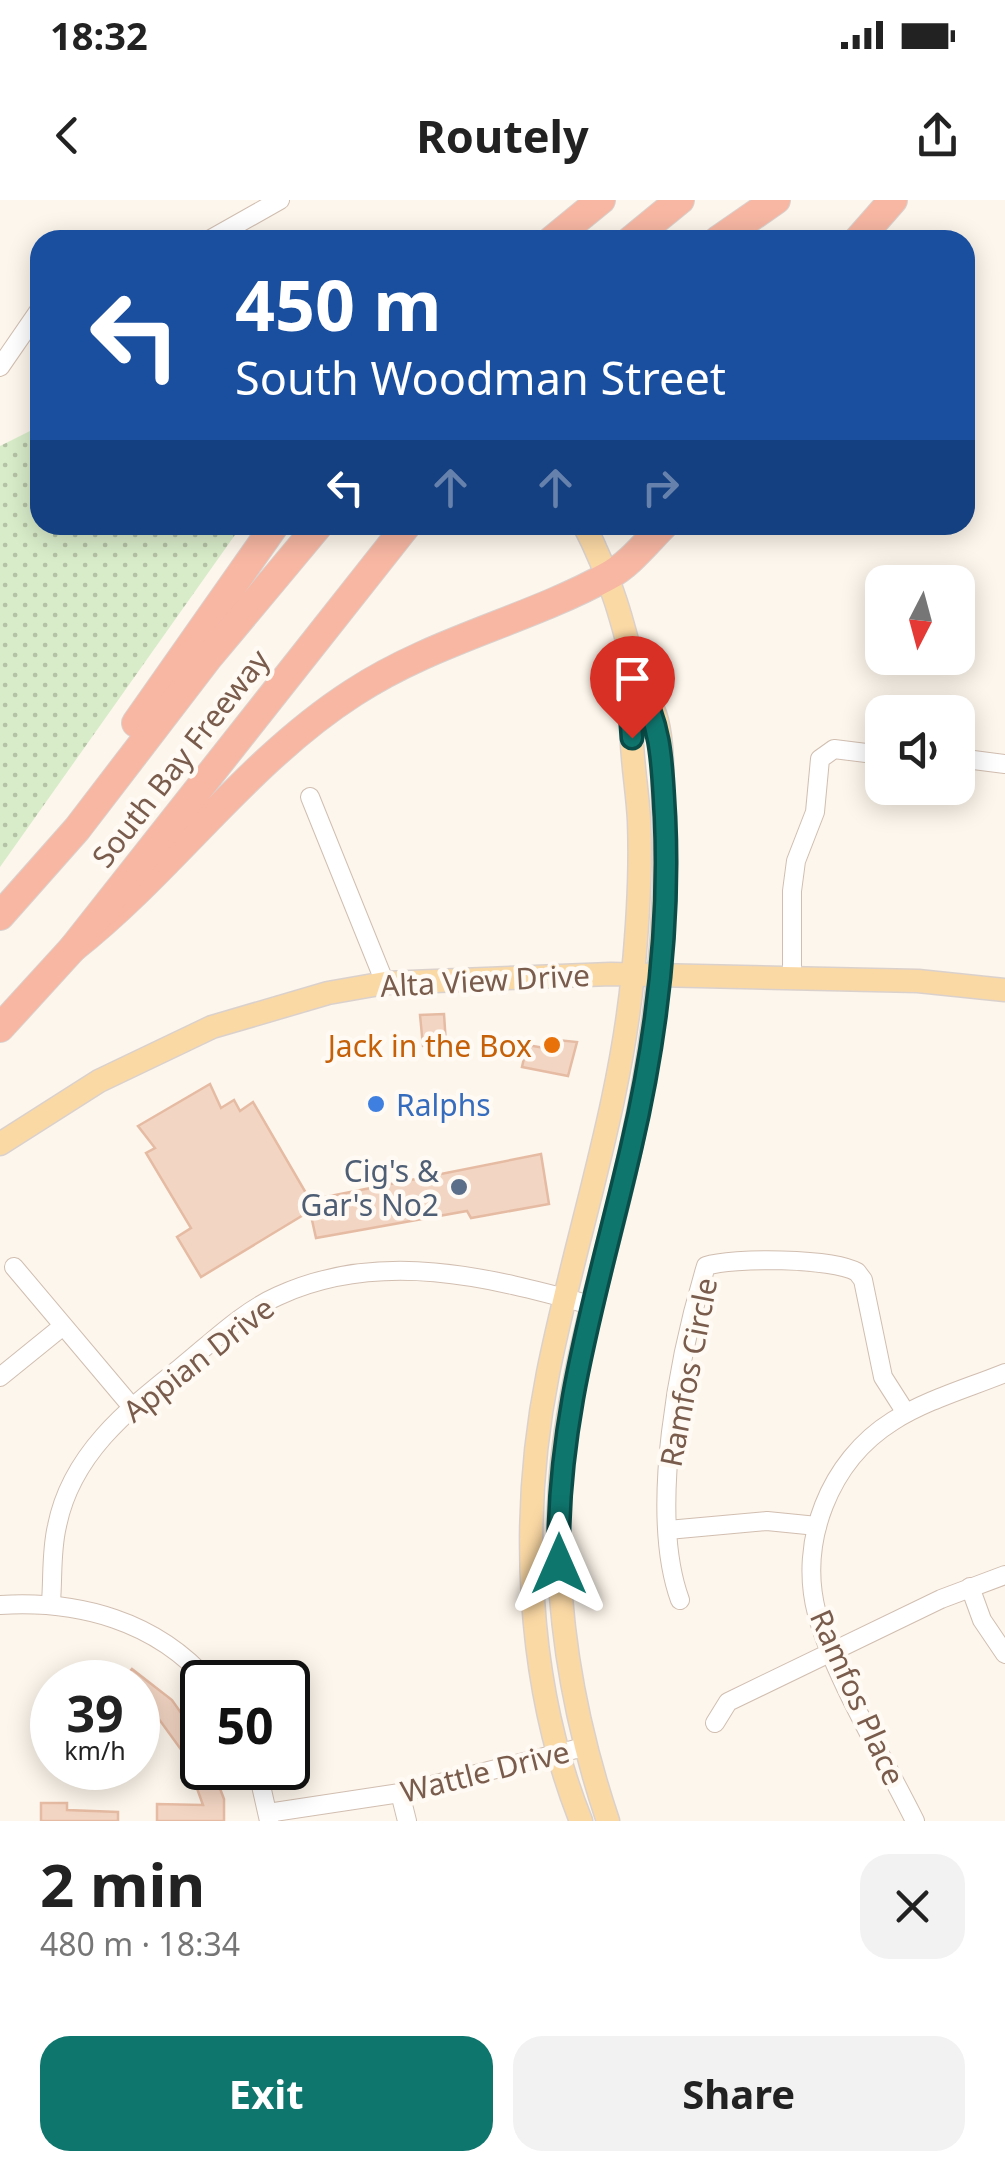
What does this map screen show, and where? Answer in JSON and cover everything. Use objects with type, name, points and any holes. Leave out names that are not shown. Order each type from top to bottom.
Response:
[{"type":"highway","points":[[564,230],[601,200]]},
{"type":"highway","points":[[643,230],[680,200]]},
{"type":"highway","points":[[732,230],[776,200]]},
{"type":"highway","points":[[867,230],[893,200]]},
{"type":"highway","points":[[0,913],[268,535]]},
{"type":"highway","name":"South Bay Freeway","points":[[0,913],[77,829],[208,658],[311,535]]},
{"type":"highway","name":"South Bay Freeway","points":[[0,1028],[72,948],[399,535]]},
{"type":"highway","points":[[72,948],[128,904],[258,769],[351,694],[426,652],[610,575],[653,535]]},
{"type":"main road","points":[[589,535],[610,575],[628,630],[638,686],[655,713],[662,773],[666,894],[660,975],[637,1124],[591,1305],[568,1419],[558,1533],[566,1648],[584,1747],[608,1821]]},
{"type":"main road","points":[[581,1821],[560,1755],[538,1637],[532,1537],[542,1408],[607,1135],[633,974],[639,822],[630,712],[638,686]]},
{"type":"main road","name":"Alta View Drive","points":[[0,1144],[99,1081],[212,1027],[310,998],[385,983],[633,974],[918,980],[1005,990]]},
{"type":"street","points":[[227,230],[280,200]]},
{"type":"street","points":[[0,367],[30,324]]},
{"type":"street","points":[[792,979],[792,891],[796,861],[815,812],[820,760],[834,749],[865,753]]},
{"type":"street","points":[[975,760],[1005,764]]},
{"type":"street","points":[[310,797],[385,983]]},
{"type":"street","name":"Ramfos Circle","points":[[680,1600],[668,1530],[669,1446],[706,1266],[720,1261],[806,1264],[857,1272],[864,1280],[883,1377],[906,1413]]},
{"type":"street","points":[[14,1266],[132,1407]]},
{"type":"street","name":"Appian Drive","points":[[51,1602],[54,1542],[67,1492],[86,1457],[132,1407],[275,1297],[328,1280],[397,1270],[443,1271],[591,1305]]},
{"type":"street","points":[[0,1377],[63,1326]]},
{"type":"street","name":"Ramfos Place","points":[[909,1819],[832,1651],[814,1597],[812,1561],[817,1526],[828,1494],[854,1455],[906,1413],[1005,1373]]},
{"type":"street","points":[[668,1530],[767,1521],[817,1526]]},
{"type":"street","points":[[715,1723],[728,1702],[1005,1574]]},
{"type":"street","points":[[970,1587],[982,1620],[1005,1654]]},
{"type":"street","points":[[0,1605],[51,1602],[150,1633],[183,1660]]},
{"type":"street","name":"Wattle Drive","points":[[268,1817],[400,1794],[584,1747]]},
{"type":"street","points":[[262,1790],[268,1817]]},
{"type":"street","points":[[400,1794],[407,1821]]},
{"type":"green space","points":[[30,431],[30,535],[235,535],[0,867],[0,446]]},
{"type":"building","points":[[444,1014],[446,1044],[423,1046],[420,1015]]},
{"type":"building","points":[[557,1040],[577,1042],[568,1076],[522,1067],[527,1045],[550,1049]]},
{"type":"building","points":[[210,1084],[221,1108],[234,1100],[240,1111],[253,1102],[310,1200],[541,1154],[549,1204],[471,1218],[467,1211],[316,1238],[310,1211],[201,1277],[177,1237],[191,1228],[146,1153],[155,1148],[138,1126]]},
{"type":"building","points":[[160,1691],[180,1711],[180,1748],[160,1721]]},
{"type":"building","points":[[198,1790],[221,1790],[224,1821],[157,1821],[157,1804],[203,1805]]},
{"type":"building","points":[[41,1803],[67,1803],[67,1810],[118,1812],[118,1821],[41,1821]]},
{"type":"place","name":"Jack in the Box","points":[[552,1045]]},
{"type":"place","name":"Ralphs","points":[[376,1104]]},
{"type":"place","name":"Cig's & Gar's No2","points":[[459,1187]]},
{"type":"route","points":[[559,1564],[560,1485],[574,1376],[637,1124],[660,975],[666,894],[662,773],[655,713],[638,686],[630,712],[632,738]]}]
